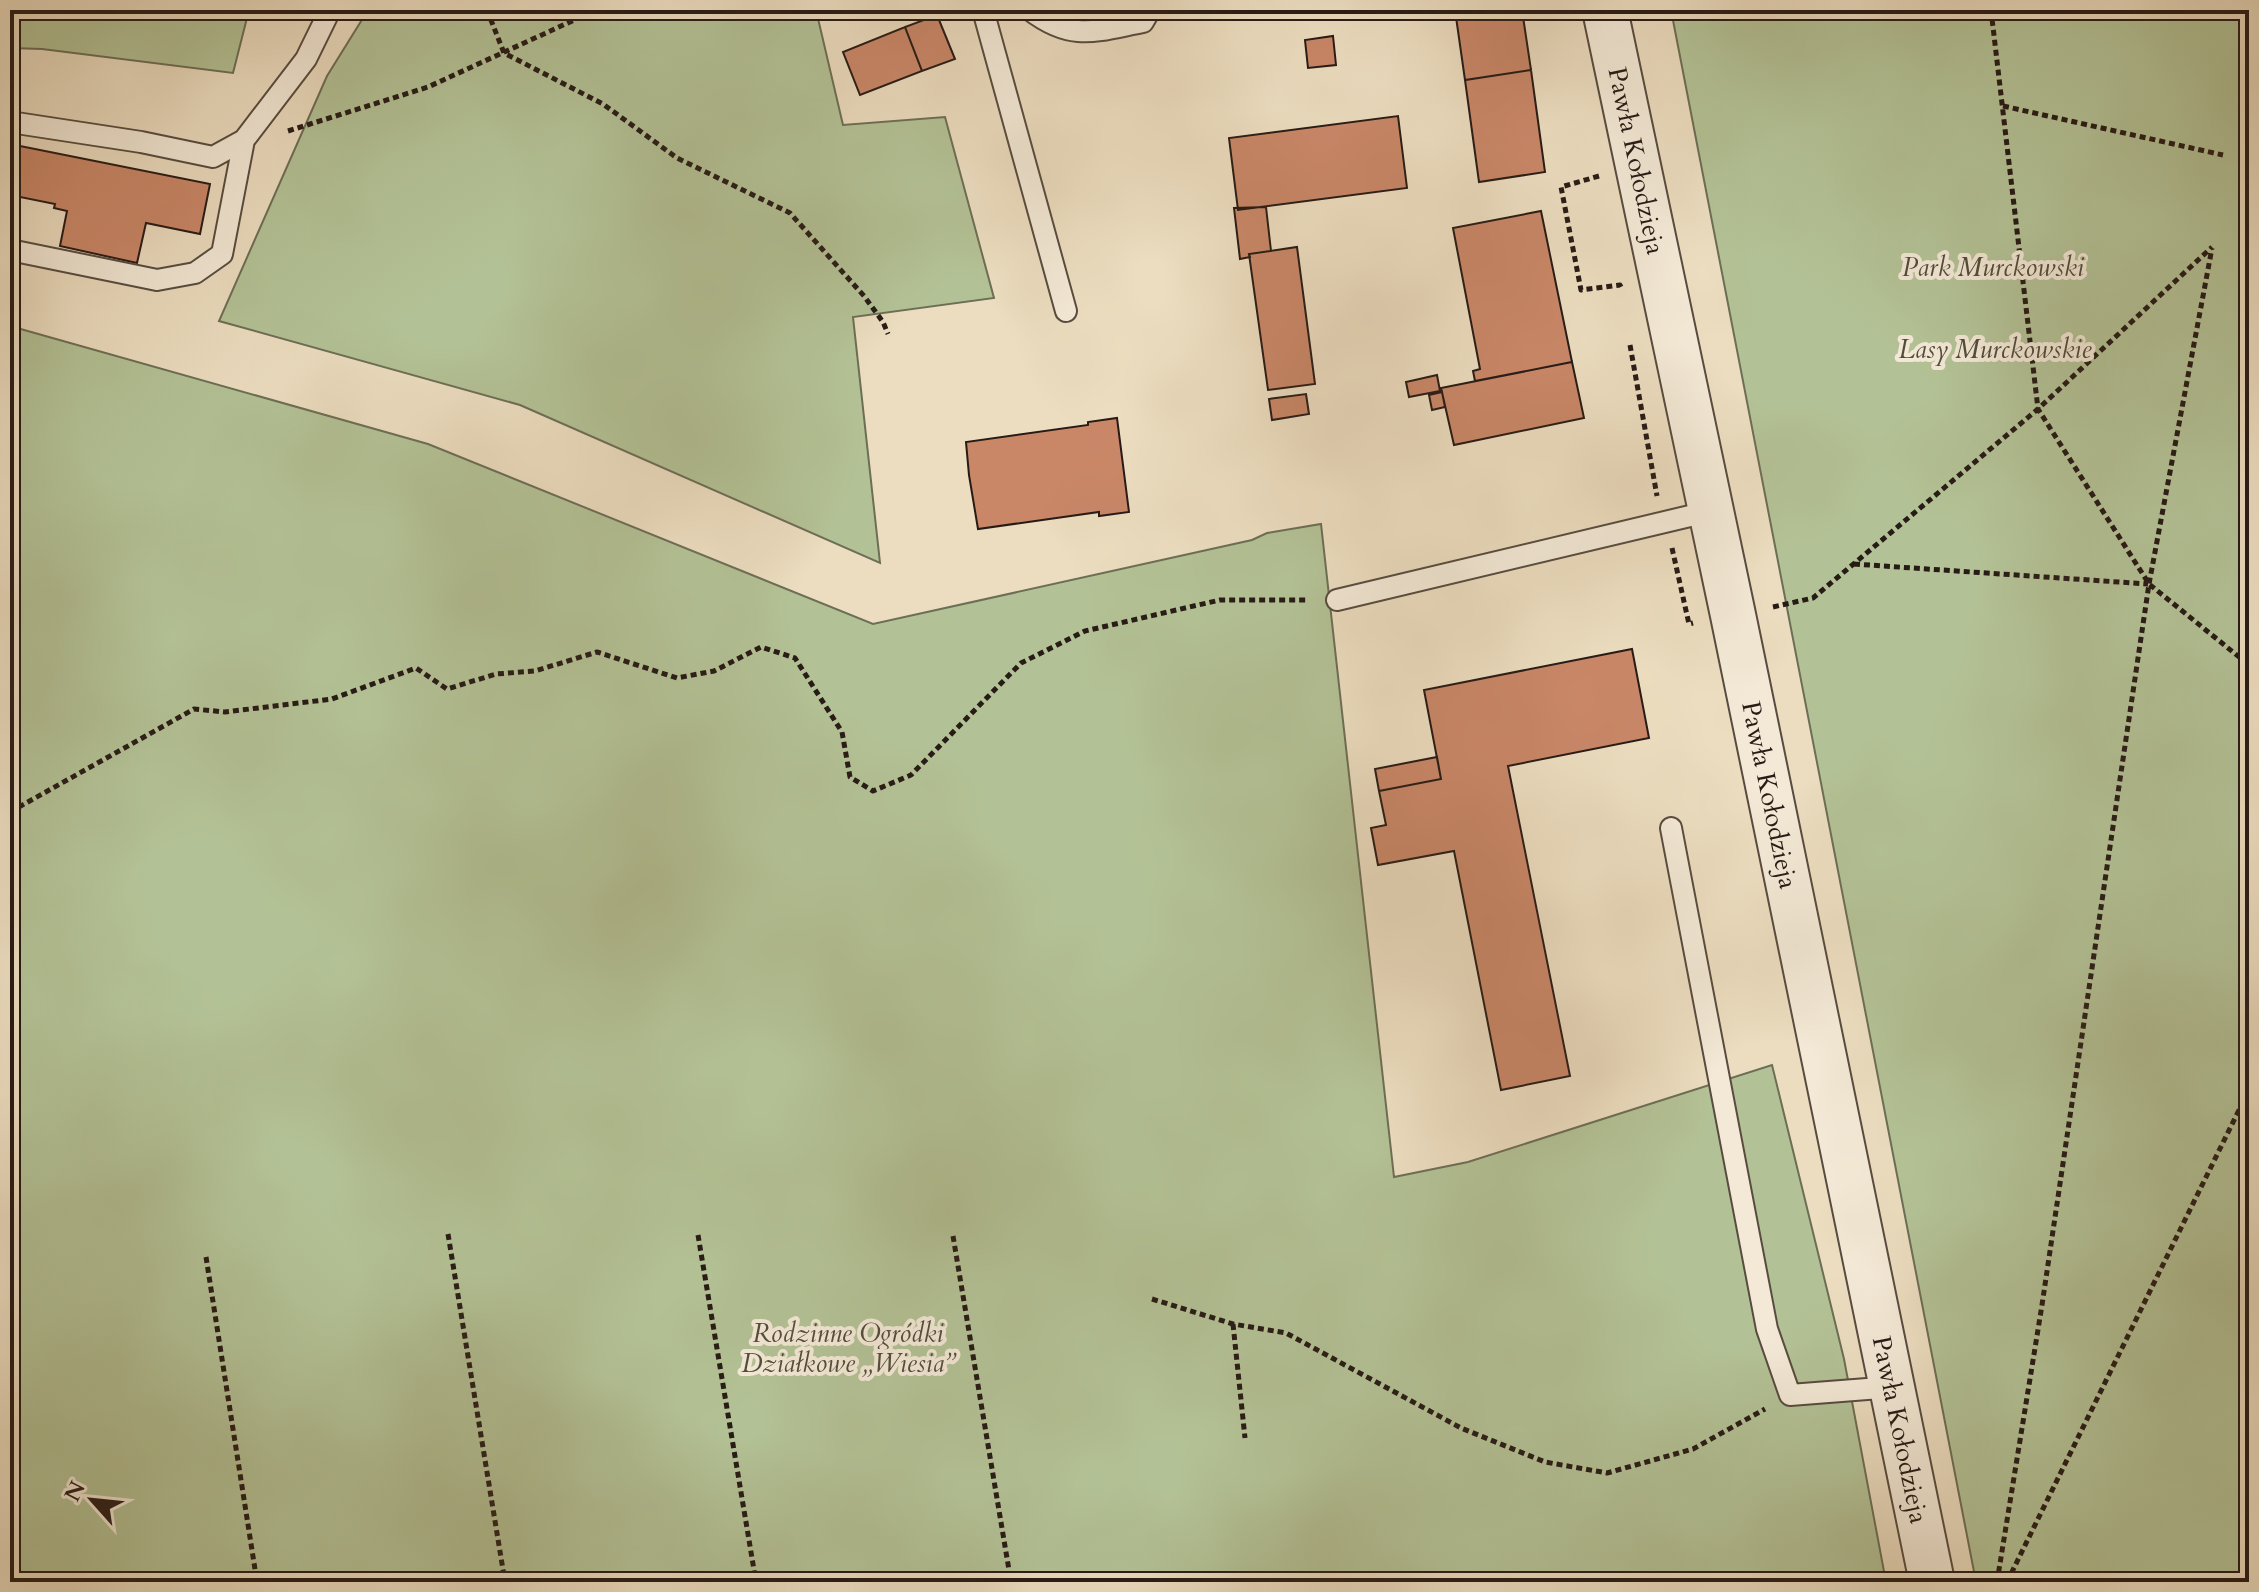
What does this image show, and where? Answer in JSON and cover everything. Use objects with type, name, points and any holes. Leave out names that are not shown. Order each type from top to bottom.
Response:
[{"type":"street","name":"Pawła Kołodzieja","points":[[1605,10],[1932,1582]]},
{"type":"lane","points":[[10,122],[213,157],[244,140],[306,59],[330,10]]},
{"type":"lane","points":[[983,10],[1066,311]]},
{"type":"lane","points":[[1030,10],[1052,26],[1092,33],[1143,22],[1150,10]]},
{"type":"lane","points":[[10,250],[157,280],[195,273],[222,254],[244,140]]},
{"type":"lane","points":[[1337,600],[1711,511]]},
{"type":"lane","points":[[1671,828],[1767,1329],[1790,1395],[1893,1387]]},
{"type":"path","points":[[487,10],[504,53],[603,104],[677,158],[790,213],[864,296],[888,334]]},
{"type":"path","points":[[244,140],[264,138],[428,87],[596,10]]},
{"type":"path","points":[[1991,10],[2038,409],[2149,584],[2249,665]]},
{"type":"path","points":[[2003,106],[2223,155]]},
{"type":"path","points":[[1596,161],[1599,176],[1561,187],[1581,290],[1620,285],[1623,300]]},
{"type":"path","points":[[1733,615],[1813,598],[2038,409],[2212,247],[2149,584],[2042,1305],[1997,1582]]},
{"type":"path","points":[[1628,330],[1654,487],[1666,523],[1689,624]]},
{"type":"path","points":[[1853,564],[2149,584]]},
{"type":"path","points":[[10,812],[194,709],[225,712],[332,699],[416,668],[447,689],[496,674],[535,671],[597,652],[677,678],[714,671],[761,647],[795,658],[842,732],[850,777],[873,791],[911,775],[1021,663],[1085,631],[1220,600],[1337,600]]},
{"type":"path","points":[[2007,1582],[2239,1110],[2249,1097]]},
{"type":"path","points":[[448,1234],[505,1582]]},
{"type":"path","points":[[698,1235],[756,1582]]},
{"type":"path","points":[[953,1236],[1011,1582]]},
{"type":"path","points":[[206,1257],[257,1582]]},
{"type":"path","points":[[1152,1299],[1233,1324],[1286,1333],[1461,1428],[1545,1462],[1607,1473],[1693,1449],[1790,1395]]},
{"type":"path","points":[[1233,1324],[1245,1438]]},
{"type":"green space","points":[[10,10],[249,10],[233,73],[42,49],[10,48]]},
{"type":"green space","points":[[368,10],[816,10],[843,125],[945,117],[994,298],[853,317],[880,563],[520,405],[219,321],[327,76]]},
{"type":"green space","name":"Lasy Murckowskie","points":[[1671,10],[2249,10],[2249,1582],[1976,1582]]},
{"type":"green space","name":"Rodzinne Ogródki Działkowe „Wiesia”","points":[[10,326],[428,444],[873,624],[1252,540],[1267,533],[1321,524],[1394,1177],[1468,1162],[1772,1065],[1844,1359],[1886,1582],[10,1582]]},
{"type":"building","points":[[1455,10],[1522,10],[1531,70],[1465,80]]},
{"type":"building","points":[[937,15],[955,59],[922,71],[905,27]]},
{"type":"building","points":[[905,27],[922,71],[860,95],[843,52]]},
{"type":"building","points":[[1333,36],[1336,65],[1308,68],[1305,40]]},
{"type":"building","points":[[1531,70],[1545,172],[1479,182],[1465,80]]},
{"type":"building","points":[[1398,116],[1407,188],[1238,210],[1229,138]]},
{"type":"building","points":[[10,144],[210,184],[200,234],[146,223],[137,263],[60,246],[67,211],[54,208],[55,204],[10,195]]},
{"type":"building","points":[[1266,207],[1271,251],[1249,254],[1250,257],[1240,259],[1234,208]]},
{"type":"building","points":[[1541,211],[1572,362],[1475,381],[1473,371],[1480,369],[1453,228]]},
{"type":"building","points":[[1297,247],[1315,384],[1268,390],[1249,254]]},
{"type":"building","points":[[1572,362],[1584,418],[1454,445],[1441,388]]},
{"type":"building","points":[[1437,375],[1440,391],[1409,397],[1406,382]]},
{"type":"building","points":[[1442,392],[1445,407],[1432,410],[1429,395]]},
{"type":"building","points":[[1306,394],[1309,414],[1272,420],[1269,399]]},
{"type":"building","points":[[1117,418],[1129,512],[1099,516],[1099,512],[978,529],[966,442]]},
{"type":"building","points":[[1632,649],[1649,738],[1508,766],[1570,1076],[1501,1090],[1454,851],[1378,865],[1371,828],[1386,825],[1379,791],[1441,779],[1424,690]]},
{"type":"building","points":[[1437,757],[1441,779],[1379,791],[1375,769]]},
{"type":"park label","name":"Park Murckowski","points":[[1993,267]]}]
